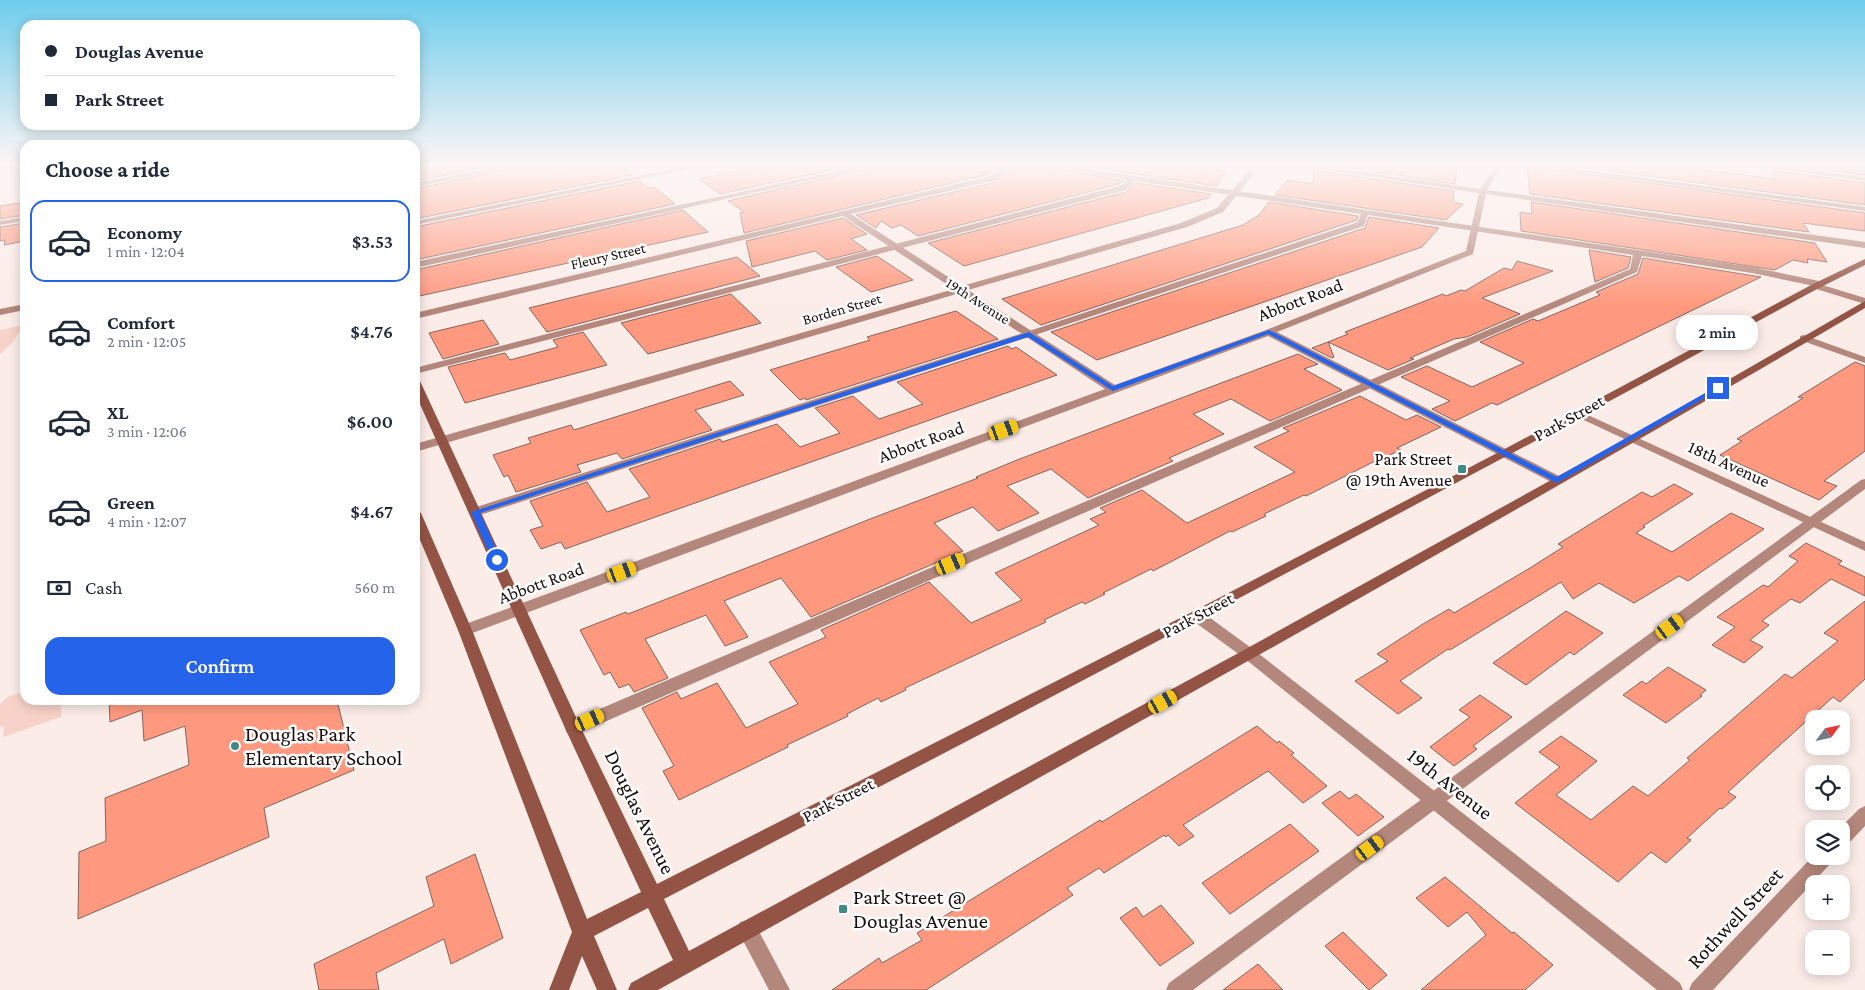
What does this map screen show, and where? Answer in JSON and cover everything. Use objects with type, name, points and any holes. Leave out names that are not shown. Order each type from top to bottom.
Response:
[{"type":"street","points":[[420,223],[473,212]]},
{"type":"street","points":[[420,264],[659,212]]},
{"type":"street","name":"Fleury Street","points":[[420,315],[851,212]]},
{"type":"street","points":[[420,370],[1031,212]]},
{"type":"street","name":"Borden Street","points":[[420,447],[1184,225],[1215,212]]},
{"type":"street","points":[[475,512],[1029,334],[1361,224],[1365,212]]},
{"type":"street","points":[[1366,212],[1752,270],[1817,285],[1865,303]]},
{"type":"street","name":"Abbott Road","points":[[465,630],[1269,332],[1470,252],[1478,212]]},
{"type":"street","points":[[1637,212],[1865,245]]},
{"type":"street","name":"19th Avenue","points":[[844,214],[1113,389]]},
{"type":"street","points":[[0,223],[20,219]]},
{"type":"street","points":[[572,728],[1634,270],[1638,253]]},
{"type":"street","name":"Park Street","points":[[582,932],[1197,616],[1505,454],[1577,413],[1817,285],[1865,262]]},
{"type":"street","points":[[638,990],[1249,654],[1633,439],[1865,303]]},
{"type":"street","points":[[0,312],[20,308]]},
{"type":"street","points":[[1269,332],[1557,480]]},
{"type":"street","points":[[1804,338],[1865,360]]},
{"type":"street","name":"Douglas Avenue","points":[[420,392],[572,728],[685,964]]},
{"type":"street","name":"18th Avenue","points":[[1577,413],[1865,547]]},
{"type":"street","points":[[1176,990],[1865,483]]},
{"type":"street","points":[[420,525],[465,630],[606,990]]},
{"type":"street","name":"19th Avenue","points":[[1197,616],[1249,654],[1673,990]]},
{"type":"street","points":[[1850,830],[1865,814]]},
{"type":"street","name":"Rothwell Street","points":[[1699,990],[1817,865]]},
{"type":"street","points":[[747,929],[780,990]]},
{"type":"street","points":[[559,990],[582,932]]},
{"type":"shaded area","points":[[20,326],[20,331],[11,344],[0,354],[0,330]]},
{"type":"shaded area","points":[[20,693],[20,705],[61,705],[61,717],[3,737],[4,726],[0,727],[0,704],[8,697]]},
{"type":"building","points":[[0,212],[20,212],[20,216],[0,219]]},
{"type":"building","points":[[420,212],[449,212],[420,218]]},
{"type":"building","points":[[487,212],[637,212],[420,259],[420,226]]},
{"type":"building","points":[[673,212],[686,212],[708,232],[420,296],[420,269]]},
{"type":"building","points":[[743,212],[830,212],[744,233],[740,213]]},
{"type":"building","points":[[868,212],[1010,212],[918,236],[901,225],[892,228],[881,221],[876,228],[856,215]]},
{"type":"building","points":[[1048,212],[1157,212],[964,266],[928,243]]},
{"type":"building","points":[[1261,212],[1334,212],[1358,216],[1357,220],[1041,325],[1002,299],[1243,225]]},
{"type":"building","points":[[1393,212],[1454,212],[1446,220]]},
{"type":"building","points":[[1520,212],[1532,214],[1532,212],[1602,212],[1815,243],[1827,262],[1807,259],[1808,263],[1793,260],[1775,270],[1521,231]]},
{"type":"building","points":[[1664,212],[1865,213],[1865,231],[1803,223],[1809,232]]},
{"type":"building","points":[[1369,217],[1439,228],[1422,247],[1097,360],[1051,332],[1365,228]]},
{"type":"building","points":[[843,218],[867,234],[851,239],[867,250],[827,260],[815,251],[752,267],[746,241]]},
{"type":"building","points":[[20,224],[20,242],[4,245],[5,240],[0,241],[0,227]]},
{"type":"building","points":[[1589,250],[1631,257],[1628,268],[1595,282]]},
{"type":"building","points":[[877,256],[913,280],[871,292],[836,267]]},
{"type":"building","points":[[737,257],[760,276],[547,332],[529,308]]},
{"type":"building","points":[[1643,258],[1761,277],[1497,405],[1492,403],[1455,421],[1432,409],[1450,401],[1401,377],[1427,366],[1472,387],[1524,363],[1480,342],[1533,319],[1538,321],[1600,295],[1596,292],[1638,274]]},
{"type":"building","points":[[1517,261],[1553,271],[1482,298],[1520,314],[1467,337],[1454,339],[1410,358],[1414,359],[1388,370],[1328,342],[1348,334],[1345,332],[1443,294],[1446,296],[1461,290],[1465,291],[1504,268],[1512,270]]},
{"type":"building","points":[[731,294],[761,323],[648,354],[621,323]]},
{"type":"building","points":[[956,311],[998,339],[806,400],[805,398],[800,400],[770,370],[870,340],[867,337]]},
{"type":"building","points":[[483,320],[499,344],[443,359],[429,333]]},
{"type":"building","points":[[583,332],[607,365],[465,403],[448,367],[505,353],[510,360],[558,347],[553,340]]},
{"type":"building","points":[[1328,342],[1334,357],[1332,358],[1312,348]]},
{"type":"building","points":[[1008,346],[1012,349],[1016,347],[1057,375],[565,549],[561,542],[541,549],[530,530],[543,526],[530,501],[587,482],[607,512],[650,497],[629,469],[720,439],[722,442],[777,424],[800,447],[840,433],[815,408],[853,396],[879,419],[923,404],[897,382]]},
{"type":"building","points":[[1298,354],[1318,364],[1304,369],[1342,390],[1270,421],[1231,399],[1193,414],[1224,434],[1169,458],[1173,461],[1088,498],[1051,469],[1007,486],[1039,513],[998,531],[973,507],[934,523],[963,551],[811,617],[781,578],[724,601],[748,637],[725,646],[706,615],[645,639],[668,678],[634,692],[629,684],[619,688],[610,672],[604,675],[580,630],[626,612],[628,614],[978,478],[976,477],[1017,460]]},
{"type":"building","points":[[1855,362],[1865,366],[1865,451],[1824,481],[1837,486],[1819,500],[1720,455],[1742,441],[1737,439],[1803,398],[1798,397]]},
{"type":"building","points":[[730,381],[744,395],[695,410],[712,430],[622,459],[617,453],[577,465],[581,472],[516,492],[508,475],[504,477],[493,455],[531,443],[528,438],[571,425],[574,430]]},
{"type":"building","points":[[1360,396],[1406,420],[1417,415],[1441,427],[1397,448],[1401,450],[1264,514],[1266,516],[1232,532],[1230,531],[1153,571],[1151,569],[1085,604],[1082,602],[1044,620],[1046,622],[905,688],[906,690],[881,702],[878,698],[847,714],[848,716],[787,745],[788,747],[679,800],[663,771],[674,766],[642,708],[677,692],[681,699],[717,683],[746,728],[798,704],[769,662],[826,637],[821,630],[929,582],[971,623],[1022,600],[995,573],[1099,525],[1090,519],[1106,512],[1100,508],[1142,490],[1187,523],[1295,472],[1254,447],[1289,431],[1283,428]]},
{"type":"building","points":[[1674,484],[1693,494],[1643,526],[1645,527],[1636,533],[1672,552],[1731,513],[1764,529],[1688,581],[1679,576],[1634,603],[1599,583],[1573,599],[1561,582],[1450,650],[1448,649],[1400,681],[1422,698],[1398,714],[1355,681],[1388,661],[1377,654],[1423,624],[1449,609],[1454,613],[1530,568],[1563,547],[1558,544],[1642,492],[1652,497]]},
{"type":"building","points":[[1806,543],[1842,561],[1838,564],[1865,577],[1865,596],[1831,579],[1800,603],[1791,599],[1762,621],[1769,625],[1750,640],[1763,647],[1744,663],[1712,645],[1735,627],[1717,617],[1763,585],[1768,587],[1798,561],[1789,556]]},
{"type":"building","points":[[1865,601],[1865,679],[1840,702],[1833,697],[1819,710],[1805,710],[1805,722],[1728,792],[1736,797],[1722,809],[1720,808],[1687,838],[1691,840],[1666,863],[1651,852],[1618,882],[1515,803],[1560,767],[1539,752],[1561,736],[1597,761],[1556,795],[1591,820],[1633,786],[1648,796],[1690,760],[1687,758],[1785,674],[1792,678],[1838,641],[1824,633]]},
{"type":"building","points":[[1566,611],[1603,633],[1574,655],[1570,652],[1526,685],[1493,663]]},
{"type":"building","points":[[1668,667],[1706,690],[1700,695],[1702,696],[1666,723],[1623,695],[1642,681],[1646,684]]},
{"type":"building","points":[[1480,695],[1512,717],[1473,746],[1477,749],[1454,766],[1430,747],[1470,717],[1459,710]]},
{"type":"building","points":[[109,705],[338,705],[354,770],[264,808],[269,837],[78,919],[79,852],[106,841],[105,798],[189,765],[185,726],[144,741],[142,710],[110,722]]},
{"type":"building","points":[[1257,726],[1277,743],[1279,741],[1294,753],[1291,755],[1327,786],[1303,803],[1268,771],[1183,825],[1194,836],[1179,846],[1168,835],[1166,837],[1164,835],[1104,873],[1099,868],[1067,888],[1073,895],[926,990],[832,990],[879,958],[882,963],[922,940],[917,933]]},
{"type":"building","points":[[1340,791],[1349,799],[1356,794],[1384,817],[1358,836],[1322,803]]},
{"type":"building","points":[[1290,824],[1319,851],[1230,914],[1202,883]]},
{"type":"building","points":[[475,854],[503,938],[451,964],[444,939],[376,973],[379,990],[319,990],[314,964],[434,906],[426,877]]},
{"type":"building","points":[[1445,877],[1553,965],[1525,990],[1421,990],[1486,935],[1467,912],[1448,927],[1416,898]]},
{"type":"building","points":[[1161,905],[1194,943],[1160,966],[1120,918],[1136,907],[1143,917]]},
{"type":"building","points":[[1343,932],[1387,975],[1369,990],[1325,946]]},
{"type":"building","points":[[1258,964],[1283,990],[1223,990]]},
{"type":"place","name":"Park Street @ 19th Avenue","points":[[1462,469]]},
{"type":"place","name":"Douglas Park Elementary School","points":[[235,746]]},
{"type":"place","name":"Park Street @ Douglas Avenue","points":[[843,909]]},
{"type":"route","points":[[497,560],[475,512],[1029,334],[1113,389],[1269,332],[1557,480],[1633,439],[1718,388]]}]
